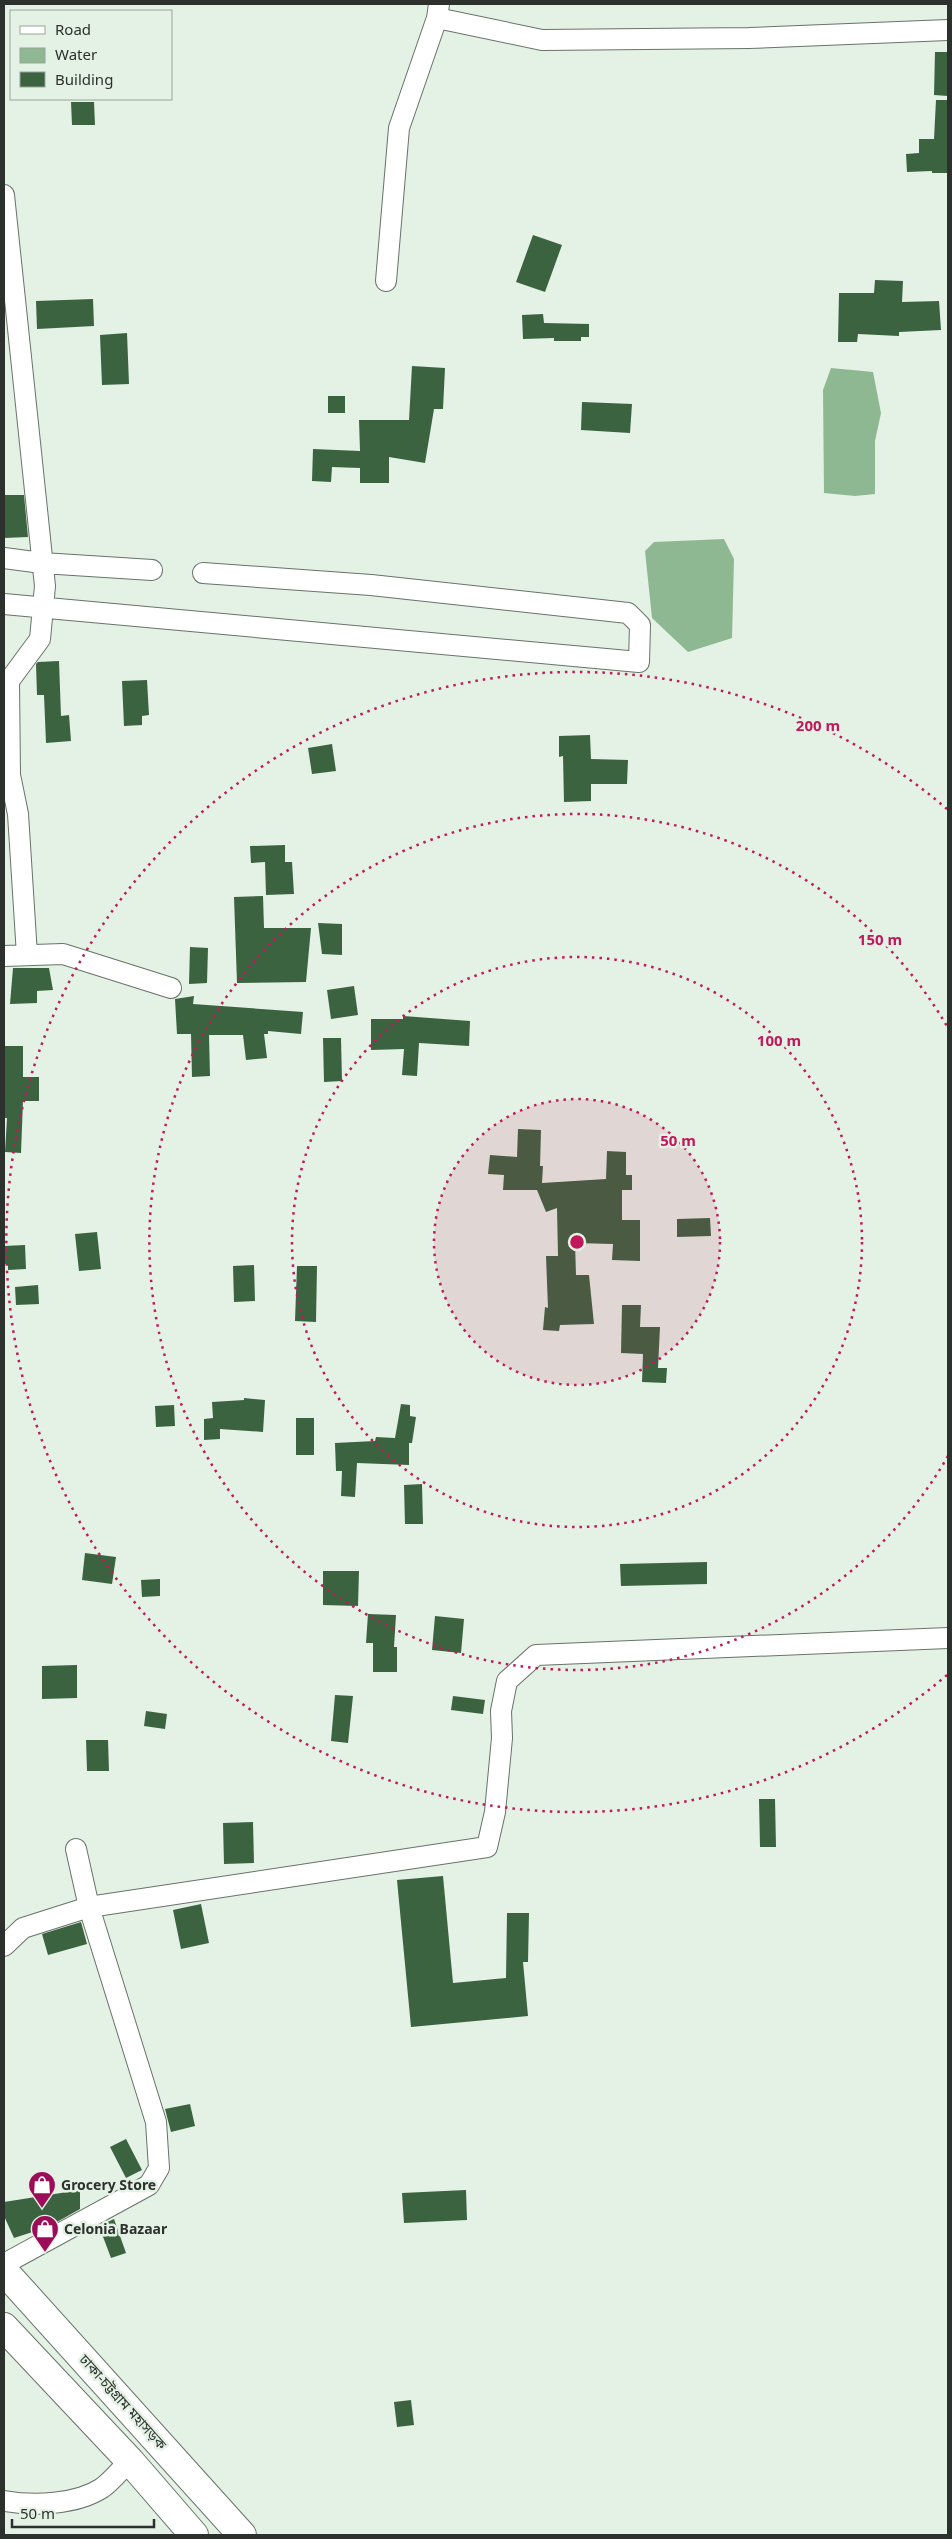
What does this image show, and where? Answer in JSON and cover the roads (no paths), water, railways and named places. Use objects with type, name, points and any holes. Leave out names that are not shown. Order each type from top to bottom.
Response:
[{"type":"highway","name":"ঢাকা-চট্টগ্রাম মহাসড়ক","points":[[4,2271],[242,2535]]},
{"type":"highway","points":[[4,2327],[130,2461],[194,2535]]},
{"type":"street","points":[[386,280],[399,128],[438,11],[542,40],[749,38],[948,30]]},
{"type":"street","points":[[4,195],[44,586],[40,639],[6,681],[10,774],[18,814],[27,955]]},
{"type":"street","points":[[4,558],[42,563],[152,570]]},
{"type":"street","points":[[4,604],[639,662],[640,624],[628,612],[371,585],[203,573]]},
{"type":"street","points":[[4,956],[63,954],[171,988]]},
{"type":"street","points":[[4,1946],[23,1928],[89,1908],[487,1847],[495,1812],[502,1738],[501,1711],[507,1681],[536,1655],[948,1638]]},
{"type":"street","points":[[4,2264],[150,2185],[159,2168],[156,2122],[89,1908],[76,1849]]},
{"type":"street","points":[[4,2501],[17,2503],[74,2500],[102,2488],[130,2461]]},
{"type":"water","points":[[831,368],[873,372],[881,413],[875,441],[875,494],[855,496],[824,493],[823,390]]},
{"type":"water","points":[[724,539],[734,559],[732,638],[688,652],[652,618],[645,551],[654,542]]},
{"type":"place","name":"Grocery Store","points":[[42,2209]]},
{"type":"place","name":"Celonia Bazaar","points":[[45,2253]]}]
